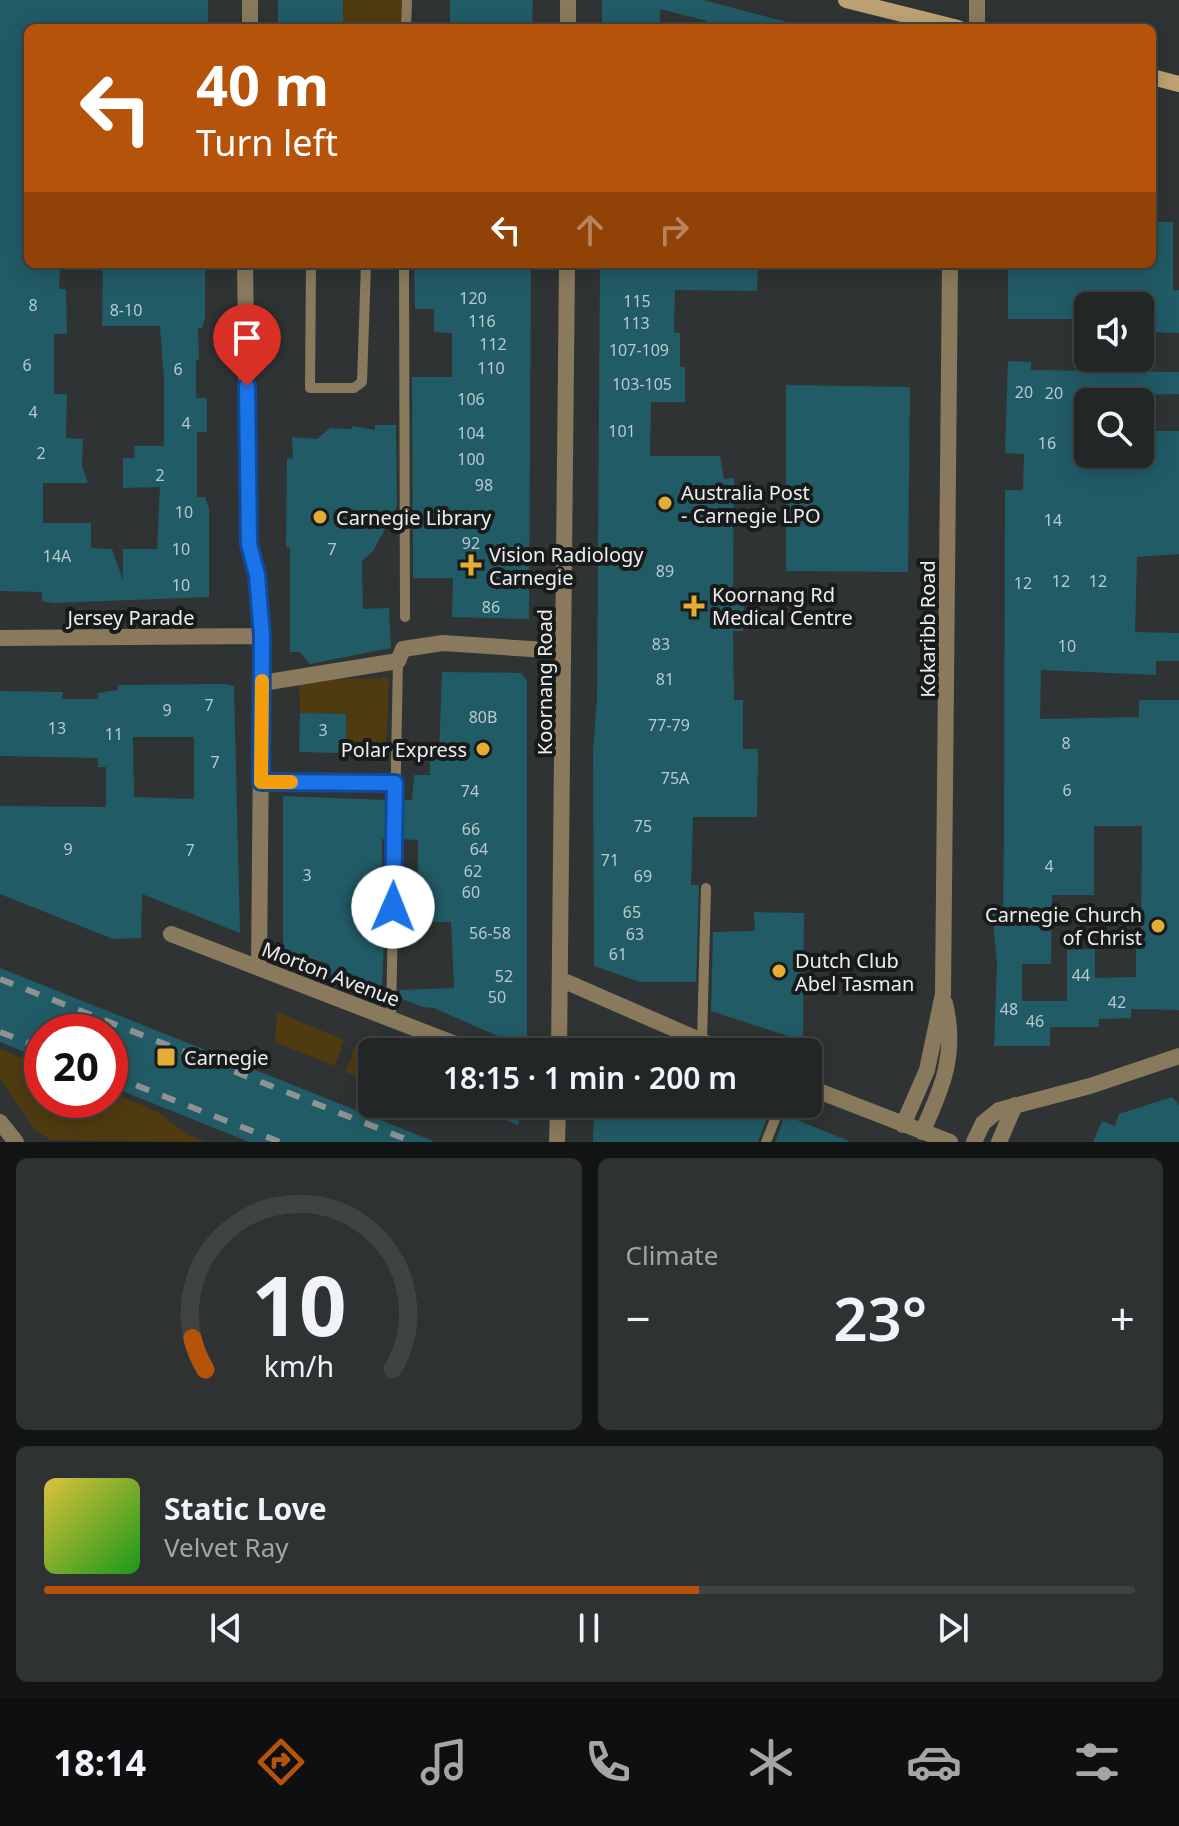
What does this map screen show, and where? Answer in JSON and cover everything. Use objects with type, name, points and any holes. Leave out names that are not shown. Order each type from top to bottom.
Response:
[{"type":"main road","points":[[846,0],[933,24]]},
{"type":"main road","points":[[1156,78],[1179,84]]},
{"type":"street","points":[[250,0],[250,24]]},
{"type":"street","points":[[568,0],[568,24]]},
{"type":"street","points":[[977,0],[977,24]]},
{"type":"street","points":[[245,268],[249,544],[257,575],[262,636],[259,968]]},
{"type":"street","name":"Koornang Road","points":[[560,1038],[567,268]]},
{"type":"street","name":"Kokaribb Road","points":[[903,1125],[927,1070],[943,994],[950,268]]},
{"type":"street","name":"Jersey Parade","points":[[0,638],[262,636]]},
{"type":"street","points":[[262,683],[398,661],[403,649],[443,643],[545,650]]},
{"type":"street","name":"Morton Avenue","points":[[171,934],[441,1038]]},
{"type":"street","points":[[562,980],[695,1038]]},
{"type":"street","name":"Kokaribb Road","points":[[922,1132],[950,1065],[950,1022],[943,994]]},
{"type":"street","points":[[974,1142],[991,1115],[1179,1056]]},
{"type":"street","points":[[822,1093],[950,1142]]},
{"type":"street","points":[[999,1142],[1015,1105]]},
{"type":"street","points":[[557,1142],[558,1118]]},
{"type":"street","points":[[0,1122],[16,1142]]},
{"type":"lane","points":[[406,24],[407,0]]},
{"type":"lane","points":[[311,268],[310,388],[354,388],[362,382],[366,268]]},
{"type":"lane","points":[[404,268],[405,617]]},
{"type":"lane","points":[[391,1018],[398,661]]},
{"type":"lane","points":[[261,782],[395,783]]},
{"type":"lane","points":[[702,1038],[706,888]]},
{"type":"lane","points":[[766,1142],[775,1118]]},
{"type":"shaded area","points":[[343,0],[403,0],[403,24],[343,24]]},
{"type":"shaded area","points":[[389,678],[386,753],[338,753],[338,747],[346,747],[346,714],[300,713],[299,680]]},
{"type":"shaded area","points":[[277,1012],[344,1040],[335,1066],[275,1042]]},
{"type":"shaded area","points":[[356,1044],[358,1045],[358,1077],[345,1072]]},
{"type":"shaded area","points":[[0,1049],[22,1058],[24,1114],[0,1078]]},
{"type":"shaded area","points":[[128,1099],[156,1111],[188,1135],[207,1142],[51,1140],[35,1130],[27,1118],[128,1118]]},
{"type":"building","points":[[0,0],[208,0],[208,24],[24,24],[24,268],[60,268],[59,289],[66,289],[67,334],[54,334],[54,394],[67,394],[66,438],[83,439],[82,466],[88,483],[43,483],[43,523],[91,523],[91,548],[112,549],[123,580],[123,549],[157,549],[160,487],[123,488],[123,458],[135,458],[134,446],[164,446],[164,379],[160,326],[102,326],[103,268],[205,268],[205,318],[202,328],[198,328],[196,398],[207,398],[207,432],[197,432],[197,497],[205,497],[209,508],[209,597],[53,603],[42,601],[42,592],[0,591]]},
{"type":"building","points":[[278,0],[343,0],[343,24],[278,24]]},
{"type":"building","points":[[450,0],[533,0],[532,24],[450,24]]},
{"type":"building","points":[[602,0],[703,0],[787,22],[707,24],[707,21],[660,9],[660,24],[602,24]]},
{"type":"building","points":[[1156,222],[1173,222],[1173,290],[1179,290],[1179,333],[1154,332],[1154,292],[1074,292],[1074,319],[1008,319],[1008,268],[1156,268]]},
{"type":"building","points":[[414,268],[531,268],[529,619],[452,617],[453,578],[413,578],[412,377],[452,377],[452,333],[434,332],[434,309],[415,309]]},
{"type":"building","points":[[600,268],[758,268],[757,291],[675,290],[674,333],[680,333],[680,367],[685,367],[685,402],[651,402],[650,456],[720,456],[724,479],[734,478],[733,597],[744,597],[743,631],[733,631],[734,700],[743,700],[743,749],[758,749],[757,817],[693,817],[691,885],[699,885],[696,982],[640,982],[594,966],[593,750],[597,700]]},
{"type":"building","points":[[1008,361],[1031,362],[1031,370],[1179,372],[1179,394],[1154,395],[1154,388],[1074,388],[1074,468],[1154,468],[1154,431],[1179,431],[1179,554],[1137,557],[1135,632],[1179,633],[1179,661],[1156,661],[1156,675],[1041,670],[1040,719],[1139,717],[1139,700],[1179,700],[1179,1010],[1131,1009],[1131,1018],[1099,1019],[1099,1027],[1050,1027],[1050,1046],[994,1046],[997,963],[992,909],[1003,910],[1005,490],[1023,490],[1024,454],[1005,453]],"holes":[[[1094,826],[1142,826],[1141,935],[1136,935],[1136,977],[1095,978],[1095,949],[1067,950],[1067,1001],[1022,1001],[1022,964],[1051,964],[1052,895],[1094,895]]]},
{"type":"building","points":[[786,385],[910,387],[908,572],[786,571]]},
{"type":"building","points":[[375,425],[396,425],[397,507],[373,551],[362,561],[363,609],[389,608],[391,648],[310,664],[300,652],[290,652],[290,548],[286,547],[287,459],[293,458],[292,437],[317,439],[330,428],[352,429],[352,426],[375,430]]},
{"type":"building","points":[[442,672],[521,673],[527,681],[527,1038],[502,1038],[434,1008],[399,998],[400,990],[454,988],[451,922],[401,922],[402,882],[418,880],[418,840],[402,839],[403,800],[412,800],[414,775],[430,775],[430,754],[439,754]]},
{"type":"building","points":[[118,685],[234,686],[240,933],[142,894],[141,938],[113,939],[0,894],[0,806],[106,807],[106,767],[98,767],[98,758],[0,756],[0,691],[63,692],[62,699],[98,699],[98,693],[118,690]],"holes":[[[133,737],[194,737],[194,799],[134,797]]]},
{"type":"building","points":[[300,713],[346,714],[346,747],[338,747],[338,753],[299,752]]},
{"type":"building","points":[[283,796],[387,800],[386,839],[382,839],[382,885],[386,884],[382,991],[360,993],[329,978],[329,964],[283,950]]},
{"type":"building","name":"Dutch Club Abel Tasman","points":[[754,912],[804,913],[803,1038],[794,1038],[711,1011],[713,932],[755,931]]},
{"type":"building","name":"Carnegie","points":[[0,968],[115,1014],[24,1014],[24,1052],[0,1042]]},
{"type":"building","name":"Carnegie","points":[[128,1019],[358,1111],[358,1118],[375,1118],[433,1141],[433,1142],[249,1142],[128,1093]]},
{"type":"building","points":[[1172,1097],[1179,1105],[1179,1142],[1093,1142],[1102,1121],[1115,1126],[1119,1114]]},
{"type":"building","points":[[501,1118],[520,1118],[518,1125]]},
{"type":"building","points":[[594,1118],[767,1118],[758,1142],[593,1142]]},
{"type":"building","points":[[784,1118],[792,1118],[849,1141],[849,1142],[775,1142]]},
{"type":"railway","points":[[0,979],[413,1142]]},
{"type":"railway","points":[[0,1032],[24,1041]]},
{"type":"railway","points":[[128,1082],[280,1142]]},
{"type":"slow traffic","points":[[262,681],[261,782],[291,782]]},
{"type":"place","name":"Australia Post - Carnegie LPO","points":[[665,503]]},
{"type":"place","name":"Carnegie Library","points":[[320,517]]},
{"type":"place","name":"Vision Radiology Carnegie","points":[[471,565]]},
{"type":"place","name":"Koornang Rd Medical Centre","points":[[694,606]]},
{"type":"place","name":"Polar Express","points":[[483,749]]},
{"type":"place","name":"Carnegie Church of Christ","points":[[1158,926]]},
{"type":"place","name":"Dutch Club Abel Tasman","points":[[779,971]]},
{"type":"place","name":"Carnegie","points":[[166,1057]]},
{"type":"route","points":[[247,386],[249,544],[257,575],[262,636],[261,782],[395,783],[393,907]]}]
